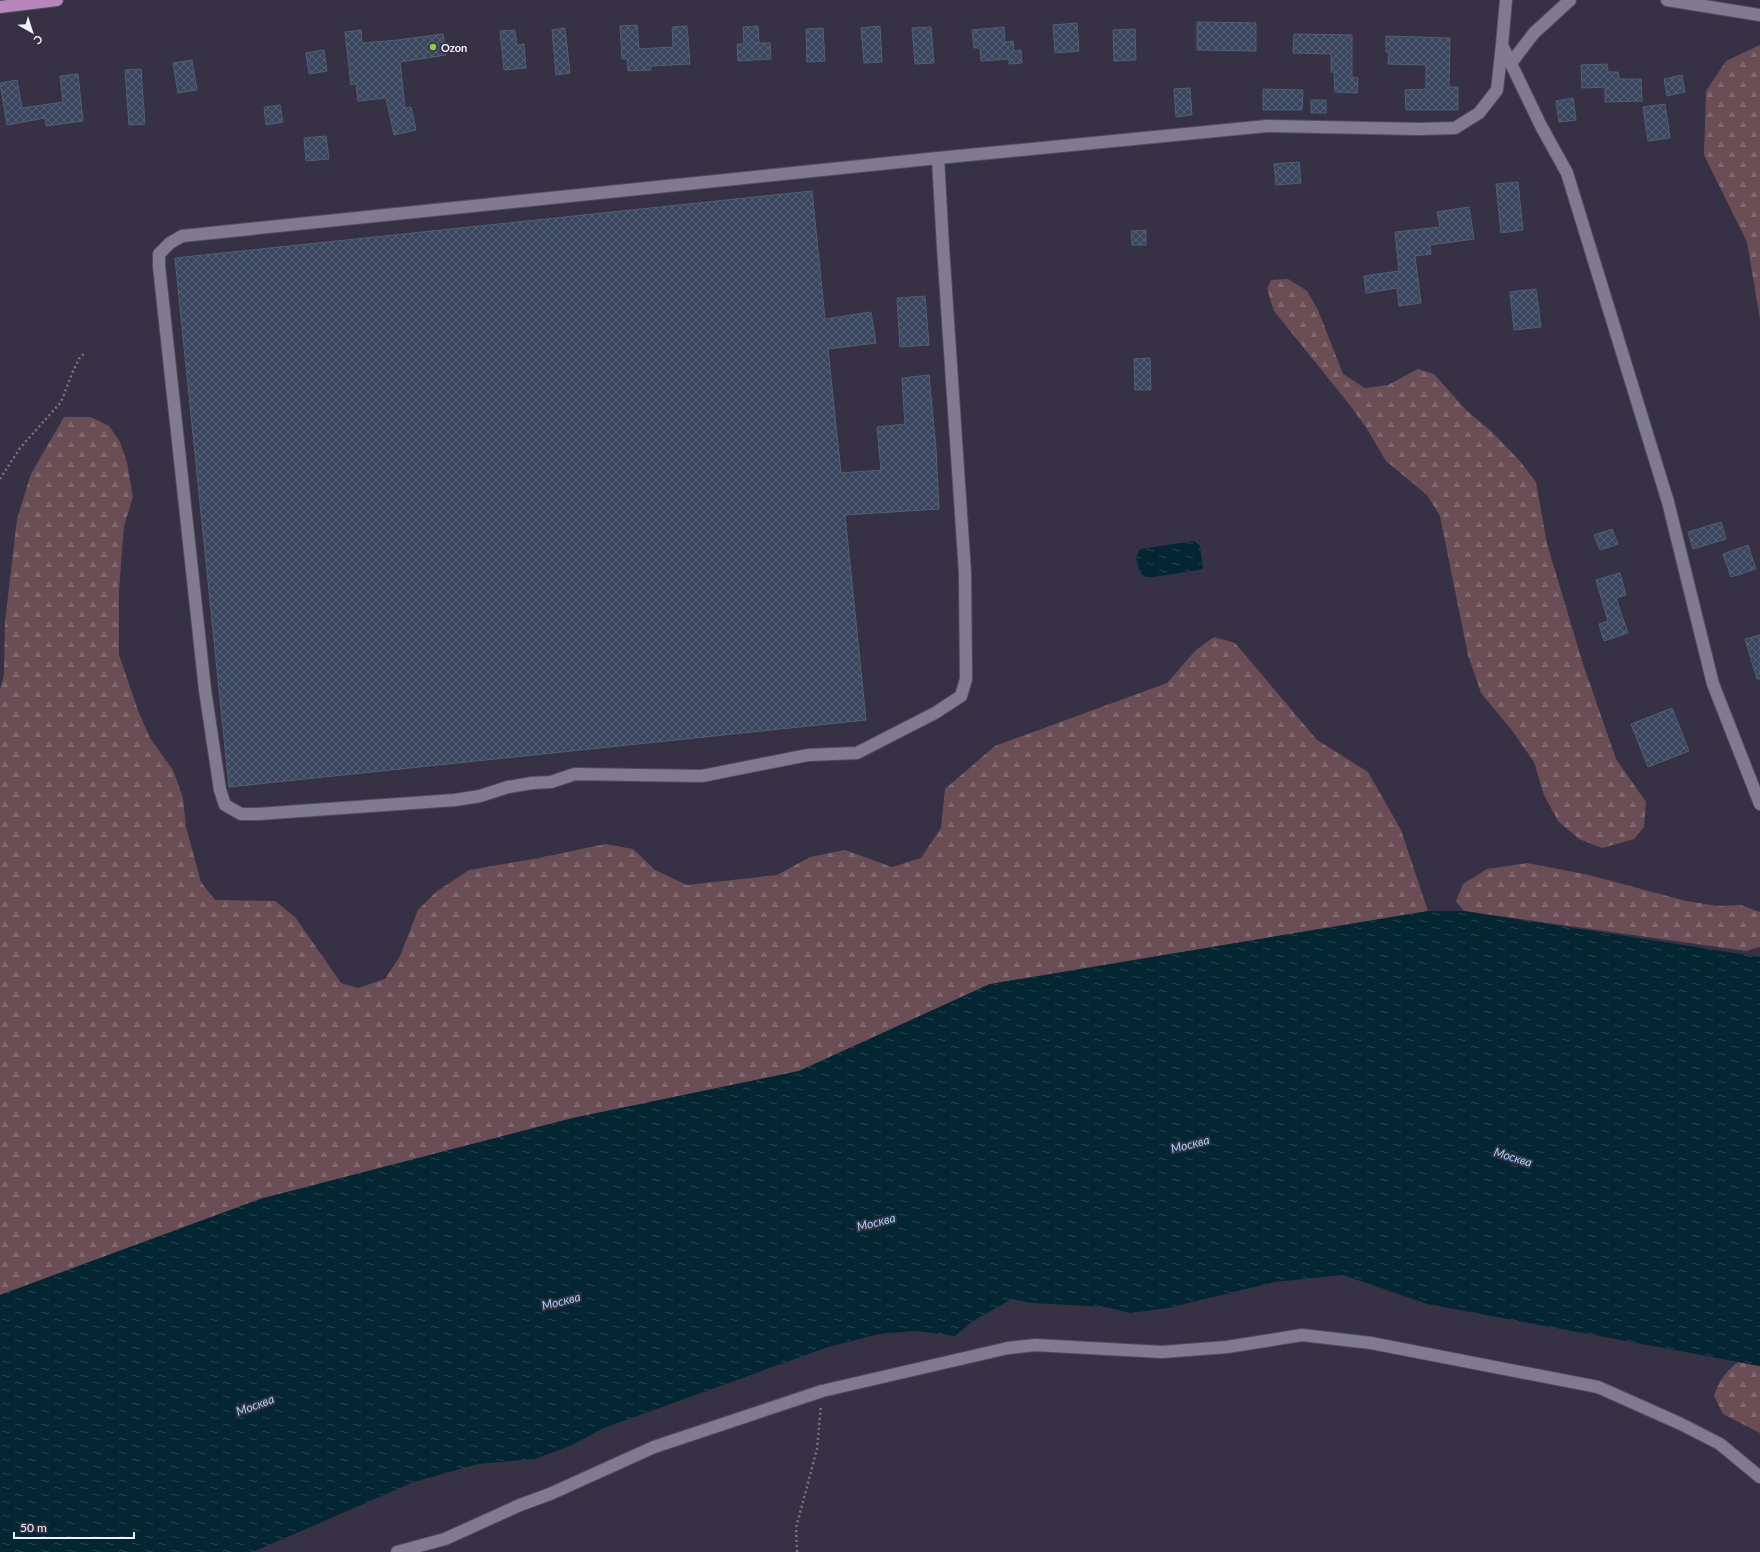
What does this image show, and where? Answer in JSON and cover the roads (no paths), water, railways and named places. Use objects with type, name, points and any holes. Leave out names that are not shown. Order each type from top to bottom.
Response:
[{"type":"main road","points":[[0,7],[57,0]]},
{"type":"street","points":[[938,158],[943,255],[965,573],[966,679],[961,696],[935,713],[857,753],[808,755],[702,776],[575,774],[551,782],[508,787],[480,796],[448,800],[258,814],[241,814],[226,805],[220,790],[205,690],[159,266],[159,254],[170,242],[182,236],[938,158],[1266,126],[1419,129],[1455,128],[1479,113],[1497,90],[1506,0]]},
{"type":"street","points":[[1511,63],[1534,33],[1570,0]]},
{"type":"street","points":[[1667,0],[1760,15]]},
{"type":"street","points":[[1502,45],[1541,126],[1567,173],[1668,502],[1713,684],[1760,804]]},
{"type":"street","points":[[397,1552],[446,1539],[654,1447],[822,1390],[1008,1348],[1035,1345],[1162,1352],[1227,1347],[1302,1335],[1371,1342],[1598,1387],[1681,1424],[1720,1444],[1760,1477]]},
{"type":"water","points":[[1194,541],[1200,546],[1203,568],[1199,570],[1147,578],[1140,573],[1136,558],[1140,549]]},
{"type":"water","name":"Москва","points":[[1428,911],[1464,911],[1760,957],[1760,1366],[1427,1304],[1343,1275],[1275,1282],[1168,1308],[1131,1313],[1105,1307],[1031,1303],[1012,1299],[973,1321],[955,1336],[917,1331],[879,1334],[828,1347],[604,1428],[570,1446],[535,1459],[478,1464],[414,1482],[253,1552],[0,1552],[0,1295],[260,1199],[573,1118],[799,1071],[990,984]]},
{"type":"place","name":"Ozon","points":[[433,47]]}]
